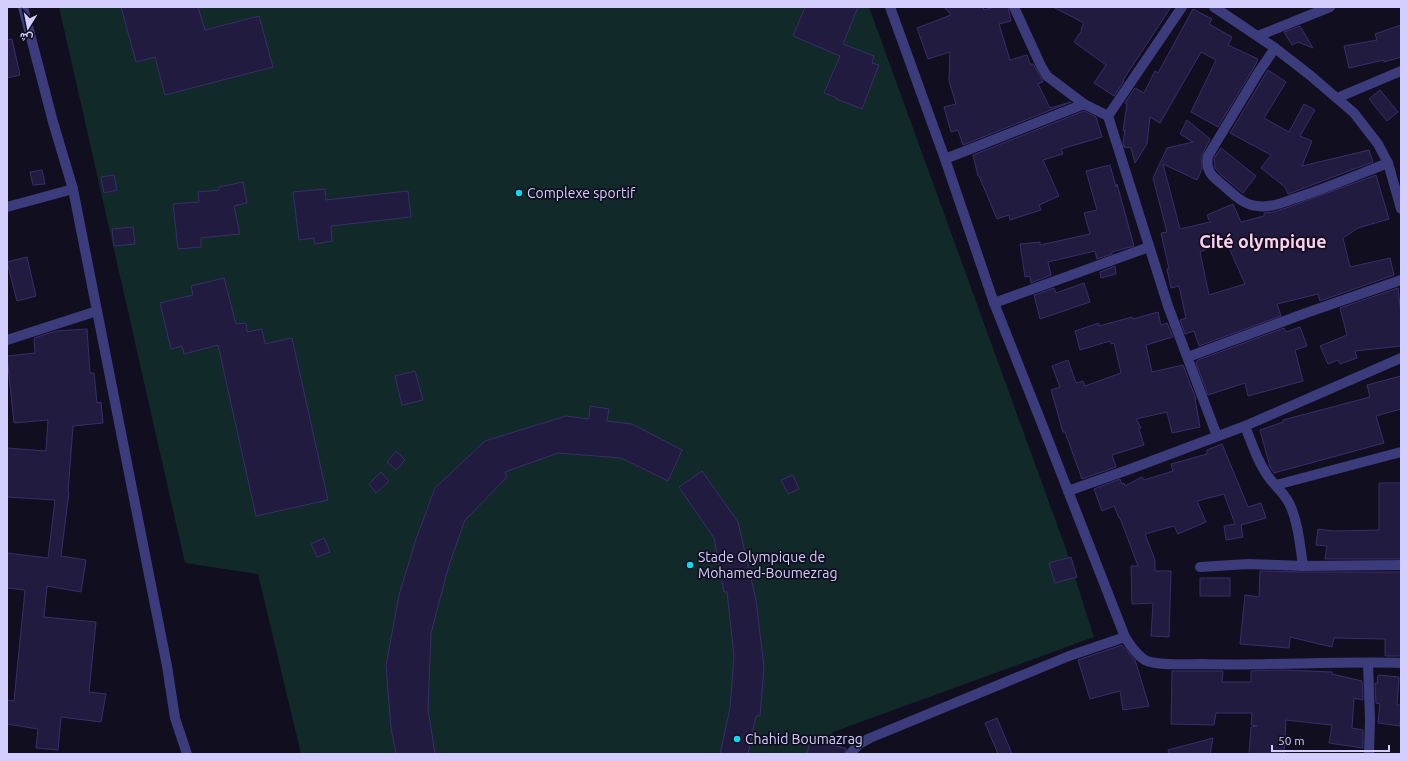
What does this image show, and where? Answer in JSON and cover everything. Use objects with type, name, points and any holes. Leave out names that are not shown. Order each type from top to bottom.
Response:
[{"type":"street","points":[[23,7],[53,122],[73,189],[176,718],[187,754]]},
{"type":"street","points":[[890,7],[945,159],[994,303],[1124,637],[1140,657],[1147,661],[1161,663],[1236,665],[1401,663]]},
{"type":"street","points":[[1014,7],[1047,76],[1084,104],[1108,116],[1168,306],[1217,436]]},
{"type":"street","points":[[1108,116],[1182,7]]},
{"type":"street","points":[[1214,7],[1275,48],[1311,76],[1354,113],[1378,144],[1388,163],[1401,208]]},
{"type":"street","points":[[1258,36],[1330,7]]},
{"type":"street","points":[[1275,48],[1258,73],[1208,156],[1208,169],[1212,176],[1237,198],[1257,206],[1267,206],[1324,189],[1388,163]]},
{"type":"street","points":[[1337,98],[1401,71]]},
{"type":"street","points":[[945,159],[1084,104]]},
{"type":"street","points":[[7,207],[73,189]]},
{"type":"street","points":[[994,303],[1149,247]]},
{"type":"street","points":[[1188,357],[1401,280]]},
{"type":"street","points":[[7,340],[97,311]]},
{"type":"street","points":[[1068,491],[1245,426],[1401,358]]},
{"type":"street","points":[[1245,426],[1260,464],[1270,479],[1281,490],[1294,515],[1303,566]]},
{"type":"street","points":[[1276,485],[1401,452]]},
{"type":"street","points":[[1200,567],[1248,564],[1303,566],[1401,565]]},
{"type":"street","points":[[850,754],[859,744],[870,738],[1069,656],[1124,637]]},
{"type":"street","points":[[1368,663],[1370,720],[1369,754]]},
{"type":"green space","name":"Complexe sportif","points":[[59,7],[869,7],[1066,549],[1094,637],[833,732],[826,754],[301,754],[258,574],[185,563]]},
{"type":"building","points":[[121,7],[198,7],[205,30],[259,16],[273,67],[165,95],[155,57],[136,62]]},
{"type":"building","points":[[805,7],[858,7],[843,44],[874,56],[872,63],[879,65],[862,109],[824,93],[840,56],[793,36]]},
{"type":"building","points":[[944,7],[983,7],[984,10],[995,7],[1008,7],[1011,21],[999,24],[1010,60],[1027,55],[1030,64],[1033,64],[1043,81],[1038,84],[1050,108],[1071,102],[963,145],[958,130],[951,132],[944,107],[956,104],[949,81],[950,52],[928,59],[917,28],[951,15]]},
{"type":"building","points":[[1053,7],[1171,7],[1114,96],[1094,83],[1106,65],[1074,42],[1082,30],[1081,29],[1084,23]]},
{"type":"building","points":[[1193,9],[1212,19],[1209,24],[1232,37],[1228,45],[1258,59],[1218,127],[1191,112],[1216,60],[1201,52],[1160,123],[1150,117],[1147,144],[1135,163],[1131,148],[1124,147],[1123,143],[1125,130],[1123,131],[1127,104],[1125,103],[1135,88],[1144,93],[1155,71],[1158,73]]},
{"type":"building","points":[[1401,25],[1401,57],[1384,62],[1384,60],[1349,68],[1344,46],[1377,40],[1375,34]]},
{"type":"building","points":[[1300,26],[1313,48],[1298,42],[1292,45],[1284,32]]},
{"type":"building","points":[[12,39],[20,75],[7,78],[7,40]]},
{"type":"building","points":[[1268,70],[1286,82],[1264,118],[1289,132],[1304,104],[1315,110],[1300,136],[1312,141],[1302,166],[1369,150],[1373,162],[1288,194],[1285,187],[1261,168],[1271,155],[1230,133]]},
{"type":"building","points":[[1380,90],[1398,112],[1387,121],[1369,99]]},
{"type":"building","points":[[1084,111],[1096,117],[1102,137],[1061,149],[1063,154],[1043,160],[1059,196],[1039,205],[1041,210],[1010,220],[1009,215],[997,219],[978,176],[973,155]]},
{"type":"building","points":[[1187,120],[1210,139],[1202,155],[1202,169],[1197,180],[1163,164],[1180,229],[1210,222],[1207,215],[1233,204],[1241,222],[1264,216],[1264,213],[1274,212],[1289,207],[1376,175],[1389,219],[1358,228],[1343,238],[1350,267],[1390,258],[1394,275],[1320,301],[1318,294],[1277,304],[1281,316],[1199,346],[1194,331],[1185,334],[1180,320],[1186,318],[1179,286],[1171,288],[1167,269],[1169,269],[1161,233],[1167,232],[1153,178],[1167,148],[1193,142],[1180,134]],"holes":[[[1226,241],[1245,284],[1209,295],[1200,252]]]},
{"type":"building","points":[[1221,148],[1256,176],[1243,193],[1221,175],[1215,168],[1214,158]]},
{"type":"building","points":[[1110,165],[1116,187],[1117,184],[1134,246],[1112,252],[1112,254],[1097,259],[1095,251],[1048,262],[1051,275],[1031,283],[1030,276],[1025,277],[1020,244],[1040,242],[1040,245],[1090,234],[1084,213],[1097,210],[1086,171]]},
{"type":"building","points":[[42,170],[45,184],[33,185],[30,172]]},
{"type":"building","points":[[114,175],[117,190],[104,193],[101,177]]},
{"type":"building","points":[[243,182],[247,203],[234,206],[240,234],[201,238],[201,247],[178,249],[173,204],[199,202],[198,192],[219,190],[219,187]]},
{"type":"building","points":[[325,189],[326,200],[408,191],[411,217],[331,226],[332,241],[315,244],[314,238],[299,240],[293,192]]},
{"type":"building","points":[[133,227],[135,244],[114,246],[112,229]]},
{"type":"building","points":[[27,257],[36,296],[17,301],[7,262]]},
{"type":"building","points":[[1115,266],[1116,274],[1101,278],[1100,272]]},
{"type":"building","points":[[224,278],[236,324],[246,323],[247,332],[262,329],[265,344],[292,338],[328,500],[256,516],[218,345],[184,354],[182,346],[171,349],[160,303],[193,295],[191,286]]},
{"type":"building","points":[[1084,283],[1090,302],[1040,319],[1034,295],[1054,288],[1056,293]]},
{"type":"building","points":[[1398,288],[1401,315],[1401,346],[1355,351],[1357,358],[1340,364],[1338,360],[1328,364],[1320,346],[1347,335],[1340,308]]},
{"type":"building","points":[[1158,312],[1161,325],[1167,323],[1173,337],[1146,345],[1152,372],[1183,365],[1196,399],[1200,427],[1172,433],[1167,412],[1136,419],[1141,428],[1139,429],[1144,445],[1112,455],[1116,467],[1082,479],[1065,432],[1063,432],[1051,390],[1060,387],[1052,366],[1068,360],[1076,383],[1083,381],[1085,386],[1121,373],[1114,343],[1111,344],[1110,341],[1080,350],[1075,331],[1099,323],[1099,326]]},
{"type":"building","points":[[1300,327],[1307,346],[1295,350],[1303,381],[1248,396],[1245,383],[1208,395],[1196,363],[1198,360],[1284,328],[1286,332]]},
{"type":"building","points":[[87,329],[90,373],[94,373],[97,403],[101,402],[103,423],[73,426],[69,492],[61,556],[86,560],[81,592],[47,586],[44,617],[96,622],[89,692],[106,694],[101,722],[61,717],[58,750],[36,748],[38,729],[7,724],[7,700],[14,701],[25,590],[7,588],[7,553],[48,558],[55,500],[7,497],[7,448],[46,451],[48,420],[14,423],[7,356],[35,353],[34,338],[56,331]]},
{"type":"building","points":[[415,371],[423,400],[402,405],[395,376]]},
{"type":"building","points":[[1401,376],[1401,409],[1376,416],[1384,443],[1274,473],[1270,467],[1260,430],[1283,422],[1283,420],[1370,397],[1367,385]]},
{"type":"building","points":[[590,406],[609,409],[607,421],[632,424],[682,450],[668,481],[621,458],[558,453],[505,472],[507,477],[465,520],[449,565],[431,633],[428,709],[435,754],[396,754],[391,728],[386,665],[399,595],[416,539],[435,488],[485,441],[566,416],[589,419]]},
{"type":"building","points":[[1222,444],[1248,507],[1261,503],[1266,518],[1241,525],[1243,537],[1226,540],[1224,526],[1235,524],[1224,494],[1197,501],[1206,522],[1178,534],[1174,526],[1145,534],[1155,560],[1155,571],[1171,571],[1169,637],[1151,636],[1153,603],[1132,604],[1131,566],[1138,566],[1114,506],[1102,511],[1094,489],[1120,479],[1122,484],[1124,483],[1125,486],[1142,477],[1144,480],[1173,471],[1171,464],[1207,454],[1207,450]]},
{"type":"building","points":[[396,451],[405,460],[396,470],[387,462]]},
{"type":"building","points":[[702,471],[738,522],[756,600],[764,667],[760,716],[756,716],[748,754],[720,754],[730,708],[734,656],[727,592],[724,592],[714,538],[679,487]]},
{"type":"building","points":[[381,472],[389,481],[376,493],[369,484]]},
{"type":"building","points":[[793,475],[799,489],[788,494],[781,480]]},
{"type":"building","points":[[1379,483],[1401,483],[1401,559],[1325,559],[1327,546],[1316,545],[1318,529],[1333,531],[1379,530]]},
{"type":"building","points":[[324,538],[330,552],[317,557],[311,544]]},
{"type":"building","points":[[1071,557],[1077,577],[1055,583],[1049,563]]},
{"type":"building","points":[[1260,571],[1401,572],[1400,656],[1385,656],[1385,639],[1334,638],[1332,647],[1290,637],[1289,648],[1240,644],[1245,595],[1259,597]]},
{"type":"building","points":[[1200,578],[1230,578],[1230,596],[1200,596]]},
{"type":"building","points":[[1122,645],[1135,660],[1149,706],[1123,710],[1120,691],[1090,699],[1078,660]]},
{"type":"building","points":[[1283,670],[1332,672],[1332,674],[1362,681],[1363,700],[1354,698],[1352,728],[1363,730],[1363,748],[1329,743],[1332,725],[1286,720],[1284,754],[1249,754],[1251,727],[1257,726],[1251,725],[1252,713],[1216,713],[1214,725],[1171,724],[1172,671],[1223,671],[1222,682],[1251,682],[1251,671]]},
{"type":"building","points":[[1378,675],[1399,677],[1397,705],[1401,705],[1400,726],[1378,723],[1380,704],[1376,703],[1375,683],[1377,684]]},
{"type":"building","points":[[997,718],[1012,754],[998,754],[985,723]]},
{"type":"building","points":[[1213,738],[1210,754],[1169,754],[1168,750]]},
{"type":"building","points":[[810,741],[846,749],[844,754],[807,754]]},
{"type":"place","name":"Complexe sportif","points":[[519,193]]},
{"type":"place","name":"Stade Olympique de Mohamed-Boumezrag","points":[[690,565]]},
{"type":"place","name":"Chahid Boumazrag","points":[[737,739]]},
{"type":"district","name":"Cité olympique","points":[[1263,241]]}]
